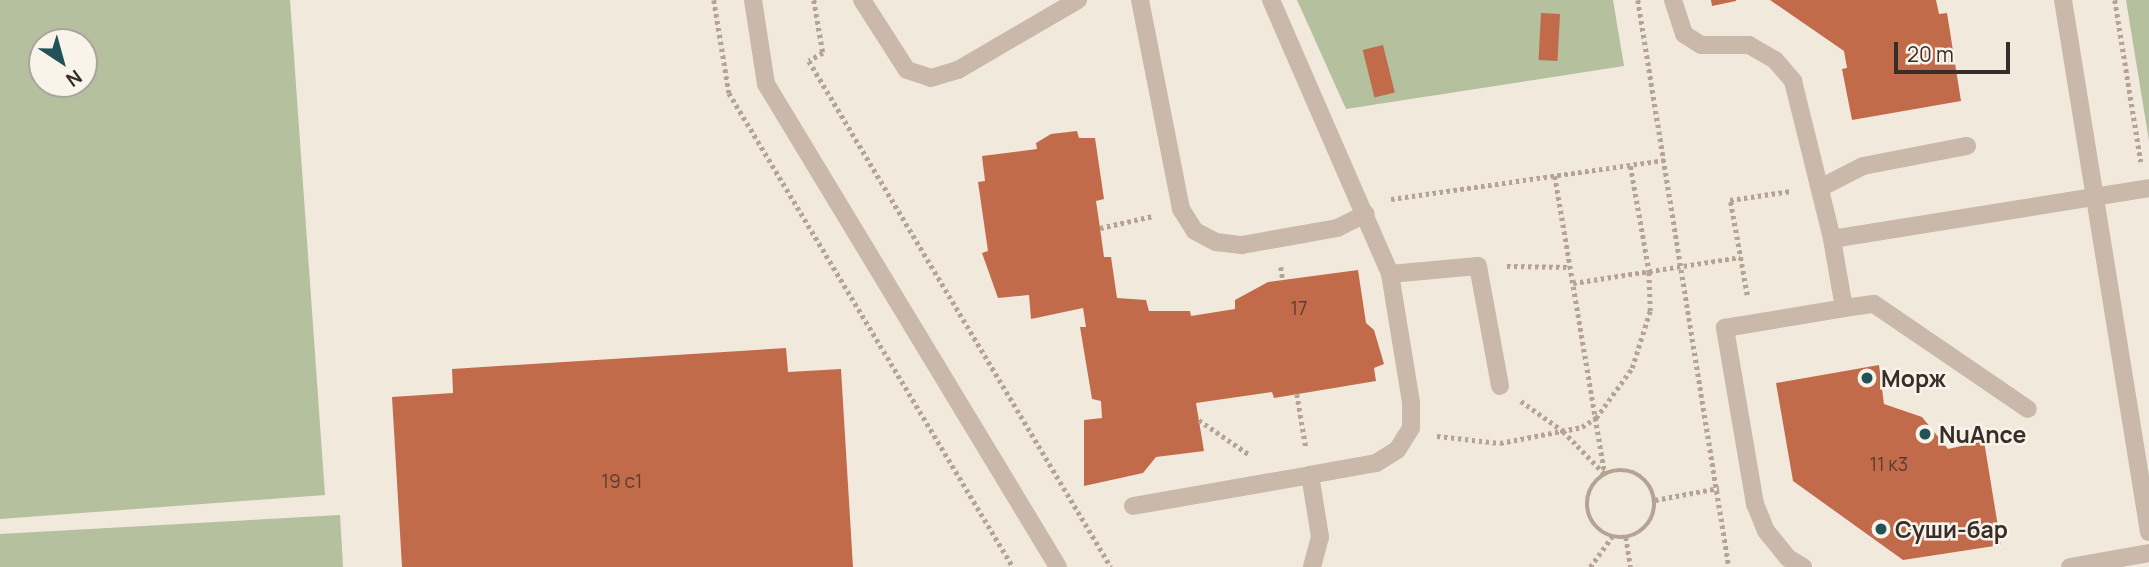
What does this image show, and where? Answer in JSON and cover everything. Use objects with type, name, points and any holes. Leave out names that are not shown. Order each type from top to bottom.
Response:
[{"type":"lane","points":[[753,0],[766,84],[1058,567]]},
{"type":"lane","points":[[862,0],[907,70],[931,78],[958,70],[1078,0]]},
{"type":"lane","points":[[1140,0],[1181,209],[1195,231],[1216,242],[1242,245],[1337,228],[1366,214]]},
{"type":"lane","points":[[1133,506],[1376,463],[1397,450],[1410,428],[1411,402],[1390,274],[1271,0]]},
{"type":"lane","points":[[1673,0],[1684,34],[1701,45],[1749,45],[1775,60],[1793,80],[1802,131],[1822,187],[1844,308]]},
{"type":"lane","points":[[2063,0],[2149,532]]},
{"type":"lane","points":[[1822,187],[1863,166],[1967,146]]},
{"type":"lane","points":[[1832,239],[2147,188]]},
{"type":"lane","points":[[1390,274],[1478,266],[1500,387]]},
{"type":"lane","points":[[1803,567],[1788,558],[1766,531],[1751,483],[1725,328],[1874,304],[2028,409]]},
{"type":"lane","points":[[1310,475],[1320,537],[1312,567]]},
{"type":"lane","points":[[2070,567],[2149,553]]},
{"type":"path","points":[[714,0],[729,93],[1013,567]]},
{"type":"path","points":[[814,0],[823,53],[809,61],[1111,567]]},
{"type":"path","points":[[1638,0],[1729,567]]},
{"type":"path","points":[[2115,0],[2147,188]]},
{"type":"path","points":[[1366,214],[1380,201],[1664,160]]},
{"type":"path","points":[[1410,428],[1429,435],[1500,443],[1563,431],[1596,418],[1632,368],[1644,341],[1649,273],[1630,165]]},
{"type":"path","points":[[1555,176],[1605,474]]},
{"type":"path","points":[[1752,324],[1730,200],[1822,187]]},
{"type":"path","points":[[1100,228],[1181,209]]},
{"type":"path","points":[[1573,284],[1740,257]]},
{"type":"path","points":[[1478,266],[1570,267]]},
{"type":"path","points":[[1500,387],[1563,431],[1605,474]]},
{"type":"path","points":[[1297,394],[1310,475]]},
{"type":"path","points":[[1199,420],[1286,479]]},
{"type":"path","points":[[1617,470],[1643,477],[1655,500],[1648,525],[1626,537],[1612,537],[1600,530],[1587,507],[1588,494],[1605,474],[1617,470]]},
{"type":"path","points":[[1655,500],[1751,483]]},
{"type":"path","points":[[1590,567],[1612,537]]},
{"type":"path","points":[[1626,537],[1631,567]]},
{"type":"green space","points":[[0,0],[290,0],[325,495],[0,519]]},
{"type":"green space","points":[[1297,0],[1613,0],[1624,66],[1346,109]]},
{"type":"green space","points":[[2126,0],[2149,0],[2149,141]]},
{"type":"green space","points":[[340,515],[343,567],[0,567],[0,534]]},
{"type":"building","points":[[1711,0],[1736,0],[1736,1],[1712,6]]},
{"type":"building","points":[[1770,0],[1936,0],[1939,14],[1947,13],[1961,101],[1852,120],[1842,69],[1847,68],[1844,51]]},
{"type":"building","points":[[1541,13],[1560,14],[1558,61],[1539,60]]},
{"type":"building","points":[[1383,45],[1395,93],[1374,98],[1363,50]]},
{"type":"building","points":[[1077,131],[1079,138],[1095,138],[1104,199],[1096,201],[1104,257],[1111,257],[1117,298],[1146,300],[1149,311],[1190,311],[1191,316],[1235,309],[1235,300],[1268,282],[1358,270],[1366,323],[1374,330],[1384,364],[1374,368],[1376,381],[1274,398],[1272,392],[1196,403],[1204,451],[1156,457],[1143,473],[1084,486],[1084,420],[1102,418],[1101,401],[1092,399],[1080,327],[1086,327],[1083,308],[1031,319],[1029,295],[998,298],[982,253],[988,251],[978,182],[985,181],[982,156],[1037,149],[1036,143],[1051,134]]},
{"type":"building","points":[[786,348],[788,372],[841,369],[853,567],[402,567],[392,397],[453,393],[452,369]]},
{"type":"building","points":[[1879,365],[1884,404],[1922,417],[1948,449],[1984,441],[2001,545],[1903,560],[1793,481],[1776,383]]},
{"type":"place","name":"Морж","points":[[1867,378]]},
{"type":"place","name":"NuAnce","points":[[1925,434]]},
{"type":"place","name":"Суши-бар","points":[[1881,529]]}]
